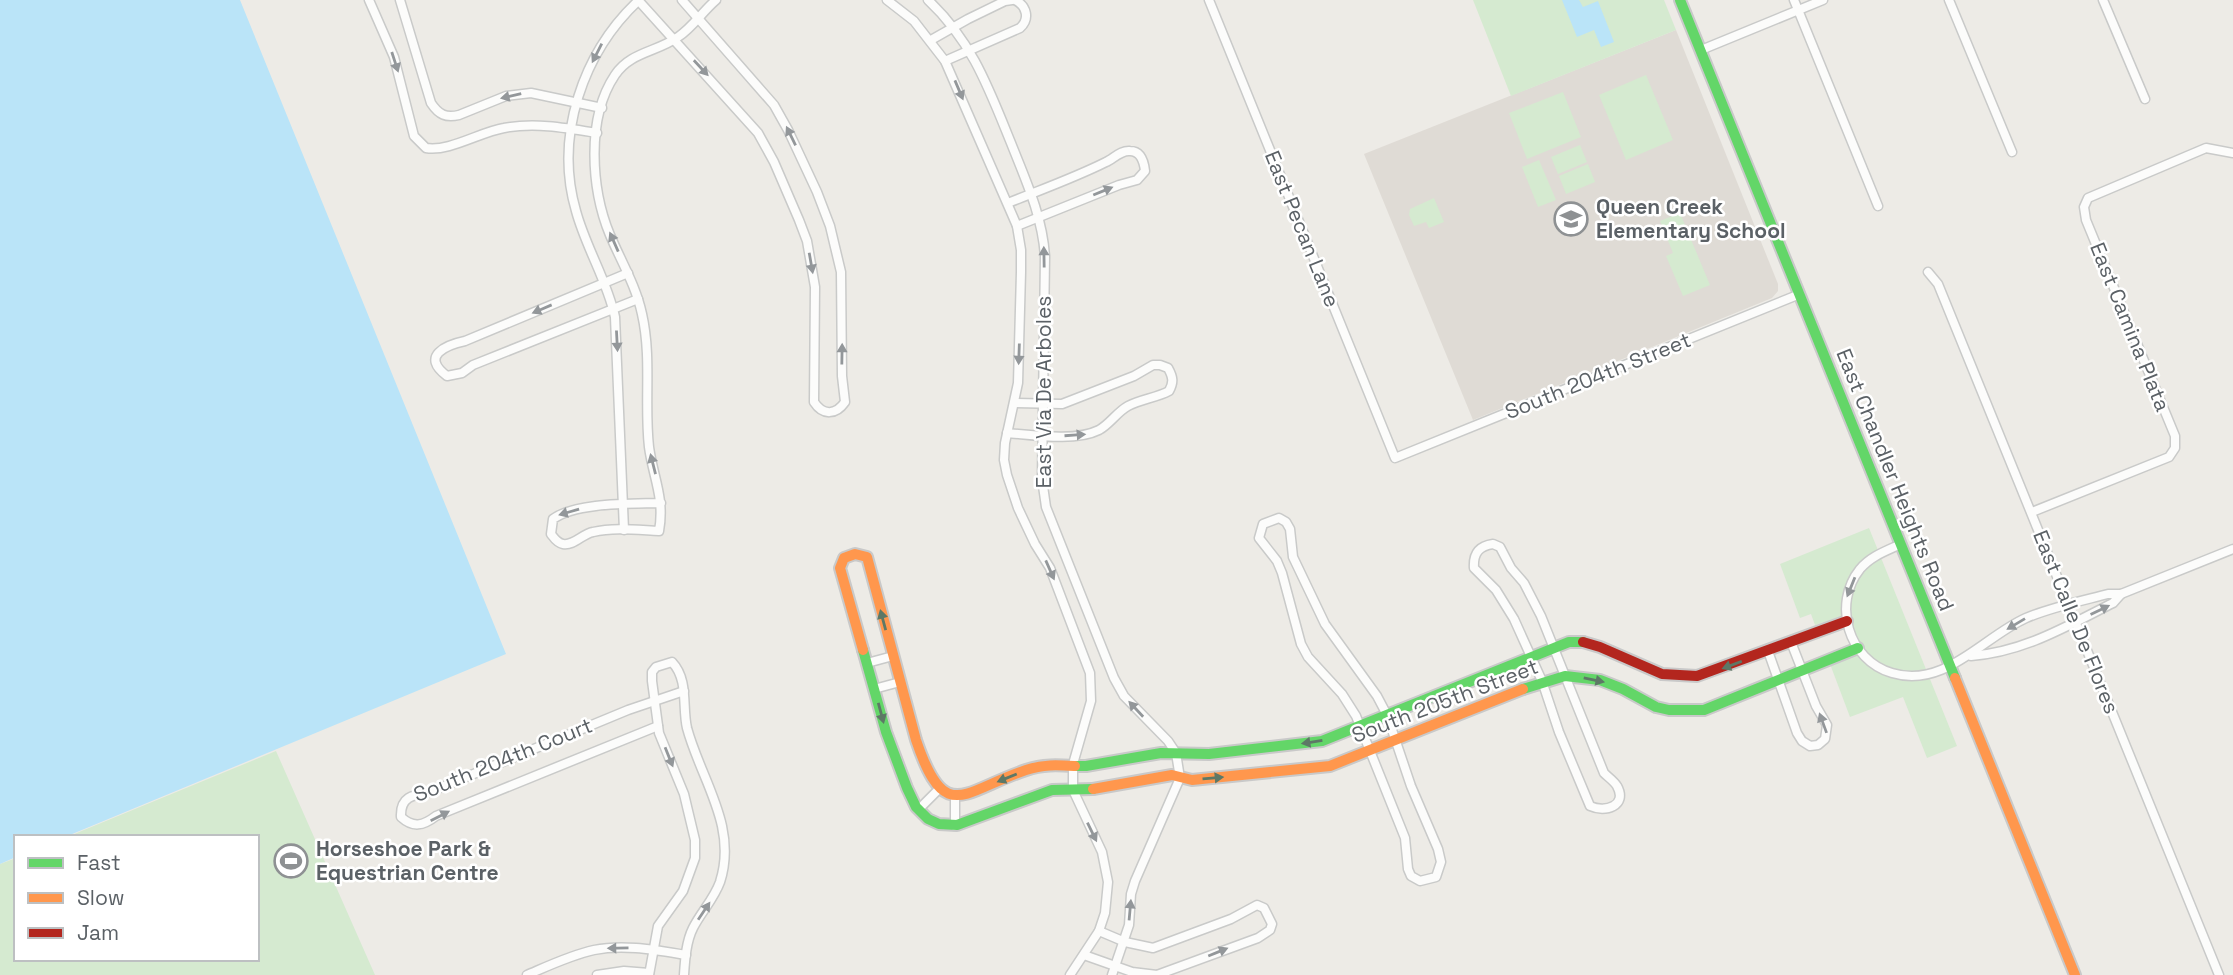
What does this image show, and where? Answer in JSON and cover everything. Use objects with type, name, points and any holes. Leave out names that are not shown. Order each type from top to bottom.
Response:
[{"type":"street","points":[[369,0],[394,57],[414,136],[426,148],[442,148],[507,127],[546,126],[597,133]]},
{"type":"street","points":[[400,0],[431,103],[440,114],[451,117],[506,96],[531,93],[602,108]]},
{"type":"street","points":[[624,530],[614,308],[575,209],[569,158],[577,103],[585,77],[603,40],[638,0],[758,133],[774,162],[807,241],[815,287],[814,402],[819,410],[825,413],[833,412],[845,402],[842,376],[841,272],[830,226],[817,192],[781,116],[768,96],[682,0]]},
{"type":"street","points":[[661,503],[591,507],[559,514],[553,519],[551,534],[555,541],[571,544],[590,532],[659,531],[661,503],[649,446],[647,351],[638,299],[600,201],[595,160],[597,133],[608,87],[622,66],[641,53],[675,40],[716,0]]},
{"type":"street","name":"East Via De Arboles","points":[[887,0],[914,21],[945,61],[1017,226],[1021,272],[1015,402],[1004,460],[1026,527],[1050,568],[1090,673],[1091,701],[1073,764],[1073,790],[1106,866],[1107,898],[1099,931],[1069,975]]},
{"type":"street","name":"East Via De Arboles","points":[[928,0],[953,27],[977,63],[1040,216],[1045,256],[1041,404],[1042,479],[1046,507],[1114,678],[1124,696],[1168,741],[1176,753]]},
{"type":"street","points":[[931,40],[1005,1],[1014,0],[1021,3],[1026,10],[1025,24],[1020,28],[945,61]]},
{"type":"street","name":"East Pecan Lane","points":[[1209,0],[1395,458]]},
{"type":"street","name":"East Chandler Heights Road","points":[[1680,0],[2075,975]]},
{"type":"street","points":[[1794,0],[1878,206]]},
{"type":"street","points":[[1701,50],[1823,0]]},
{"type":"street","points":[[1949,0],[2012,152]]},
{"type":"street","points":[[2104,0],[2145,99]]},
{"type":"street","name":"East Camina Plata","points":[[2032,512],[2169,457],[2175,448],[2175,436],[2086,220],[2084,207],[2088,198],[2206,148],[2229,152]]},
{"type":"street","points":[[1008,203],[1100,165],[1129,150],[1137,152],[1142,159],[1145,171],[1137,180],[1017,226]]},
{"type":"street","name":"East Calle De Flores","points":[[1928,272],[1938,284],[2219,975]]},
{"type":"street","points":[[628,273],[465,341],[445,346],[439,351],[437,363],[441,372],[447,376],[455,376],[473,365],[638,299]]},
{"type":"street","name":"South 204th Street","points":[[1395,458],[1800,294]]},
{"type":"street","points":[[1007,433],[1083,436],[1101,429],[1127,406],[1169,391],[1173,384],[1172,376],[1168,368],[1153,365],[1134,376],[1062,404],[1015,402]]},
{"type":"street","points":[[1279,518],[1286,522],[1290,529],[1293,557],[1325,624],[1377,696],[1387,715],[1411,786],[1438,849],[1440,870],[1436,877],[1427,880],[1420,881],[1411,876],[1405,838],[1351,706],[1308,657],[1301,644],[1282,573],[1277,561],[1259,538],[1263,524],[1270,519],[1279,518]]},
{"type":"street","points":[[1901,544],[1876,555],[1861,568],[1850,585],[1847,596],[1847,621],[1853,642],[1869,661],[1891,673],[1918,675],[1948,667],[2025,619],[2069,604],[2108,594],[2121,594],[2233,549]]},
{"type":"street","points":[[1486,545],[1500,547],[1511,568],[1524,583],[1554,647],[1604,773],[1619,789],[1617,803],[1608,810],[1590,806],[1559,732],[1542,681],[1507,605],[1474,568],[1476,553],[1486,545]]},
{"type":"street","points":[[851,554],[867,557],[893,656],[926,767],[939,789],[956,796],[955,826],[934,823],[918,810],[890,746],[840,568],[844,558],[851,554]]},
{"type":"street","points":[[1969,656],[1991,654],[2037,641],[2113,603],[2121,594]]},
{"type":"street","name":"South 205th Street","points":[[956,796],[964,796],[1036,767],[1073,764],[1086,766],[1161,753],[1209,754],[1322,741],[1569,642],[1587,642],[1664,675],[1704,676],[1847,621]]},
{"type":"street","points":[[1768,651],[1797,733],[1810,747],[1818,745],[1825,739],[1827,725],[1816,706],[1791,642]]},
{"type":"street","name":"South 205th Street","points":[[955,826],[1052,790],[1089,790],[1172,775],[1192,780],[1319,768],[1370,751],[1542,681],[1565,676],[1600,680],[1656,707],[1693,712],[1716,706],[1858,648]]},
{"type":"street","points":[[867,663],[893,656]]},
{"type":"street","points":[[597,975],[624,971],[649,974],[658,926],[683,891],[695,858],[695,840],[684,794],[658,726],[652,672],[664,663],[672,663],[677,668],[684,691],[689,733],[714,796],[725,841],[720,882],[693,927],[684,975]]},
{"type":"street","points":[[874,689],[900,682]]},
{"type":"street","name":"South 204th Court","points":[[658,726],[436,816],[424,824],[416,825],[401,817],[404,800],[410,796],[430,792],[628,710],[684,691]]},
{"type":"street","points":[[1113,971],[1125,942],[1135,881],[1180,778],[1176,753]]},
{"type":"street","points":[[918,810],[939,789]]},
{"type":"street","points":[[1084,955],[1113,971],[1147,975],[1166,973],[1266,934],[1272,924],[1265,908],[1257,905],[1231,919],[1163,946],[1143,947],[1099,931]]},
{"type":"street","points":[[527,975],[592,950],[622,947],[686,955]]},
{"type":"shaded area","name":"Queen Creek Elementary School","points":[[1676,30],[1778,284],[1778,291],[1772,298],[1473,420],[1364,154]]},
{"type":"green space","points":[[1473,0],[1664,0],[1676,30],[1511,96]]},
{"type":"green space","points":[[1646,75],[1673,140],[1626,160],[1599,95]]},
{"type":"green space","points":[[1563,92],[1581,137],[1527,159],[1509,113]]},
{"type":"green space","points":[[1580,145],[1587,162],[1558,174],[1551,157]]},
{"type":"green space","points":[[1539,160],[1556,200],[1538,207],[1522,167]]},
{"type":"green space","points":[[1588,164],[1595,182],[1566,194],[1559,176]]},
{"type":"green space","points":[[1434,198],[1444,222],[1429,228],[1426,222],[1414,226],[1409,215],[1410,209]]},
{"type":"green space","points":[[1680,213],[1710,285],[1683,296],[1666,256],[1673,253],[1660,221]]},
{"type":"green space","points":[[1869,528],[1957,746],[1927,758],[1903,697],[1850,717],[1830,664],[1854,655],[1839,617],[1815,625],[1811,614],[1800,618],[1780,564]]},
{"type":"green space","name":"Horseshoe Park & Equestrian Centre","points":[[276,751],[375,975],[0,975],[0,864],[14,859],[14,961],[259,961],[259,835],[72,835]]},
{"type":"water","points":[[0,0],[240,0],[506,654],[70,835],[14,835],[14,858],[0,864]]},
{"type":"water","points":[[1562,0],[1579,0],[1583,7],[1598,1],[1614,42],[1601,47],[1594,30],[1577,37]]},
{"type":"traffic: fast","points":[[1680,0],[1955,678]]},
{"type":"traffic: fast","points":[[1075,766],[1161,753],[1209,754],[1322,741],[1569,642],[1583,642]]},
{"type":"traffic: fast","points":[[1523,689],[1565,676],[1600,680],[1656,707],[1669,710],[1704,710],[1858,648]]},
{"type":"traffic: fast","points":[[863,650],[886,732],[907,788],[916,807],[928,819],[939,824],[957,825],[1052,790],[1093,789]]},
{"type":"traffic: slow","points":[[863,650],[840,568],[844,558],[855,554],[867,557],[916,740],[926,767],[937,784],[947,793],[958,795],[1032,768],[1050,765],[1075,766]]},
{"type":"traffic: slow","points":[[1955,678],[2075,975]]},
{"type":"traffic: slow","points":[[1093,789],[1172,775],[1192,780],[1330,766],[1523,689]]},
{"type":"traffic: jam","points":[[1583,642],[1662,674],[1697,676],[1847,621]]},
{"type":"place","name":"Queen Creek Elementary School","points":[[1571,219]]},
{"type":"place","name":"Horseshoe Park & Equestrian Centre","points":[[291,861]]}]
